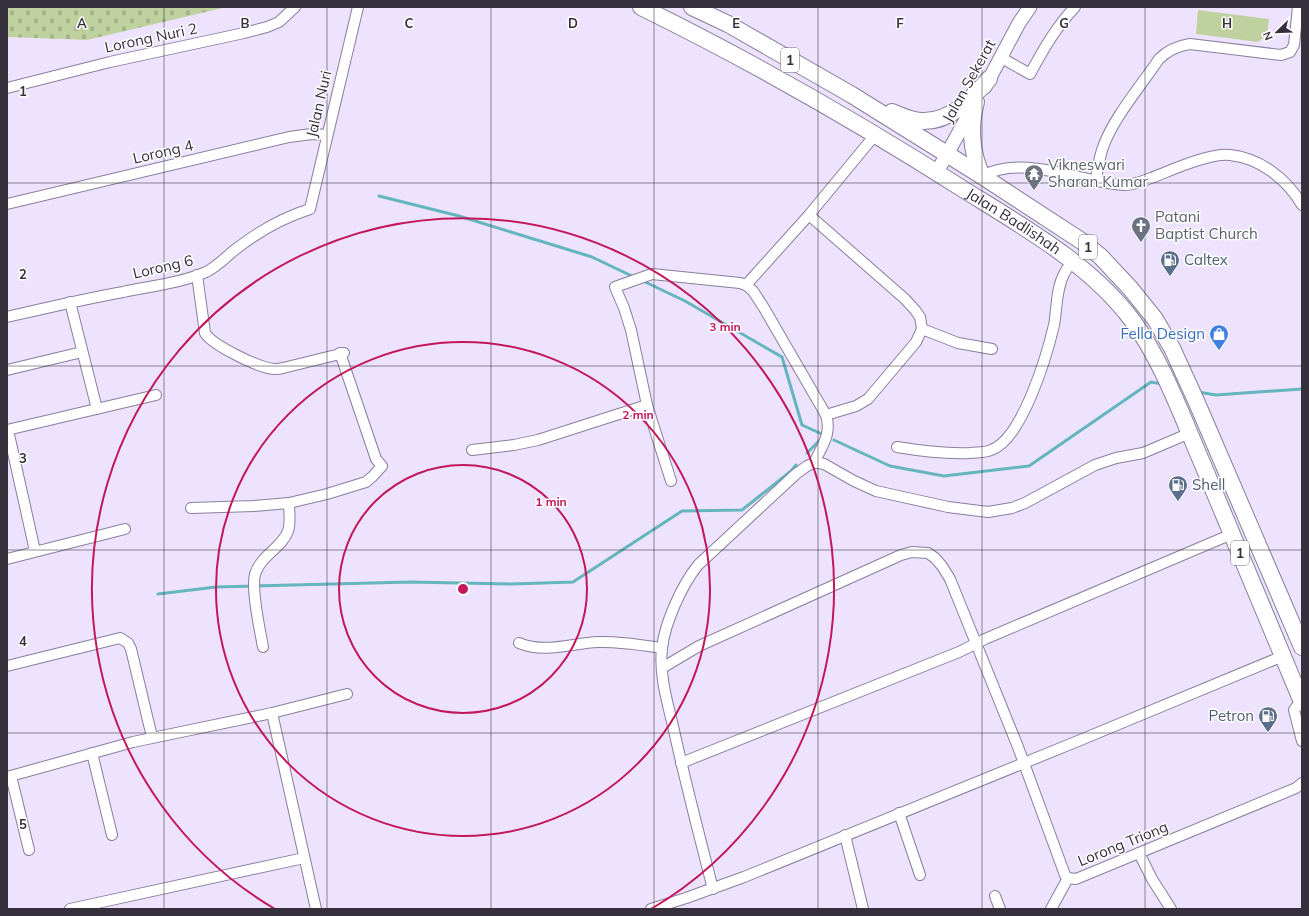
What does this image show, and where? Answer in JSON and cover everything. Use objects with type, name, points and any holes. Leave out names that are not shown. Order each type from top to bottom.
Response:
[{"type":"main road","name":"Jalan Badlishah","points":[[641,7],[769,72],[937,172],[1039,238],[1072,262],[1101,286],[1131,318],[1147,344],[1164,377],[1190,433],[1283,656],[1297,682],[1302,703]]},
{"type":"main road","name":"Jalan Badlishah","points":[[692,7],[728,24],[852,95],[982,176],[1062,228],[1101,257],[1133,290],[1155,319],[1172,348],[1302,647]]},
{"type":"main road","points":[[852,95],[906,118],[921,121],[937,120],[963,105],[989,79]]},
{"type":"main road","points":[[976,102],[971,124],[972,140],[974,156],[982,176]]},
{"type":"street","name":"Lorong Nuri 2","points":[[7,88],[110,62],[267,27],[279,22],[295,7]]},
{"type":"street","name":"Jalan Nuri","points":[[310,209],[358,7]]},
{"type":"street","name":"Jalan Sekerat","points":[[937,172],[1019,23],[1030,7]]},
{"type":"street","points":[[1000,58],[1030,74],[1062,21],[1075,7]]},
{"type":"street","points":[[1096,181],[1102,150],[1108,135],[1120,115],[1155,65],[1166,52],[1190,44],[1281,55],[1290,52],[1294,45],[1298,7]]},
{"type":"street","name":"Lorong 4","points":[[7,204],[289,137],[312,134],[327,135]]},
{"type":"street","points":[[746,285],[809,215],[875,135]]},
{"type":"street","points":[[982,176],[1000,169],[1022,167],[1126,185],[1133,184],[1214,156],[1229,155],[1252,161],[1267,168],[1289,187],[1302,205]]},
{"type":"street","name":"Lorong 6","points":[[7,317],[70,302],[177,281],[198,275],[214,268],[240,245],[261,231],[298,213],[310,209]]},
{"type":"street","points":[[809,215],[905,299],[920,318],[922,329],[916,342],[868,399],[856,406],[826,415]]},
{"type":"street","points":[[897,447],[954,453],[991,451],[1002,444],[1012,433],[1042,370],[1054,324],[1059,287],[1064,274],[1072,262]]},
{"type":"street","points":[[671,481],[647,405],[631,330],[615,286],[644,276],[663,274],[740,282],[752,291],[764,308],[826,415],[828,431],[814,463],[796,474],[690,574],[681,591],[666,631],[662,648],[662,668],[681,763],[712,889]]},
{"type":"street","points":[[191,508],[254,506],[289,503],[353,487],[366,482],[382,466],[376,459],[342,353],[274,369],[266,368],[226,350],[207,338],[204,333],[198,275]]},
{"type":"street","points":[[70,302],[96,409]]},
{"type":"street","points":[[922,329],[958,343],[992,349]]},
{"type":"street","points":[[7,370],[82,352]]},
{"type":"street","points":[[35,551],[7,430],[156,395]]},
{"type":"street","points":[[472,450],[514,445],[538,440],[647,405]]},
{"type":"street","points":[[814,463],[824,464],[854,481],[876,491],[948,507],[988,512],[1012,508],[1025,503],[1095,465],[1116,458],[1150,451],[1190,433]]},
{"type":"street","points":[[263,647],[257,615],[254,581],[258,566],[283,539],[288,530],[290,521],[289,503]]},
{"type":"street","points":[[7,559],[125,529]]},
{"type":"street","points":[[681,763],[951,655],[1232,534]]},
{"type":"street","name":"Lorong Triong","points":[[662,668],[699,646],[901,555],[912,552],[928,553],[942,566],[956,591],[1024,763],[1065,875],[1068,878],[1076,879],[1296,788],[1302,783]]},
{"type":"street","points":[[7,666],[120,638],[131,648],[152,737]]},
{"type":"street","points":[[519,643],[526,646],[539,648],[551,648],[598,642],[662,648]]},
{"type":"street","points":[[651,909],[712,889],[1024,763],[1283,656]]},
{"type":"street","points":[[29,850],[9,777],[152,737],[272,713],[346,694]]},
{"type":"street","points":[[1302,703],[1294,710],[1302,741]]},
{"type":"street","points":[[272,713],[316,909]]},
{"type":"street","points":[[92,753],[112,835]]},
{"type":"street","points":[[899,813],[920,875]]},
{"type":"street","points":[[845,835],[863,909]]},
{"type":"street","points":[[1140,853],[1156,886],[1171,909]]},
{"type":"street","points":[[70,909],[304,858]]},
{"type":"street","points":[[1051,909],[1068,878]]},
{"type":"street","points":[[994,896],[1000,909]]},
{"type":"green space","points":[[7,7],[227,7],[87,40],[7,37]]},
{"type":"green space","points":[[1198,10],[1269,19],[1267,35],[1258,42],[1196,34]]},
{"type":"waterway","points":[[379,196],[459,216],[592,257],[634,277]]},
{"type":"waterway","points":[[641,280],[685,301],[782,357],[802,425],[824,435]]},
{"type":"waterway","points":[[834,440],[890,466],[944,476],[1029,466],[1151,382],[1162,384]]},
{"type":"waterway","points":[[1198,392],[1216,395],[1302,389]]},
{"type":"waterway","points":[[807,453],[823,437]]},
{"type":"waterway","points":[[158,594],[216,587],[410,582],[512,584],[573,582],[682,511],[742,510],[791,471],[796,465]]},
{"type":"place","name":"Vikneswari Sharan Kumar","points":[[1034,191]]},
{"type":"place","name":"Patani Baptist Church","points":[[1141,243]]},
{"type":"place","name":"Caltex","points":[[1170,277]]},
{"type":"place","name":"Fella Design","points":[[1219,351]]},
{"type":"place","name":"Shell","points":[[1178,502]]},
{"type":"place","name":"Petron","points":[[1268,733]]}]
